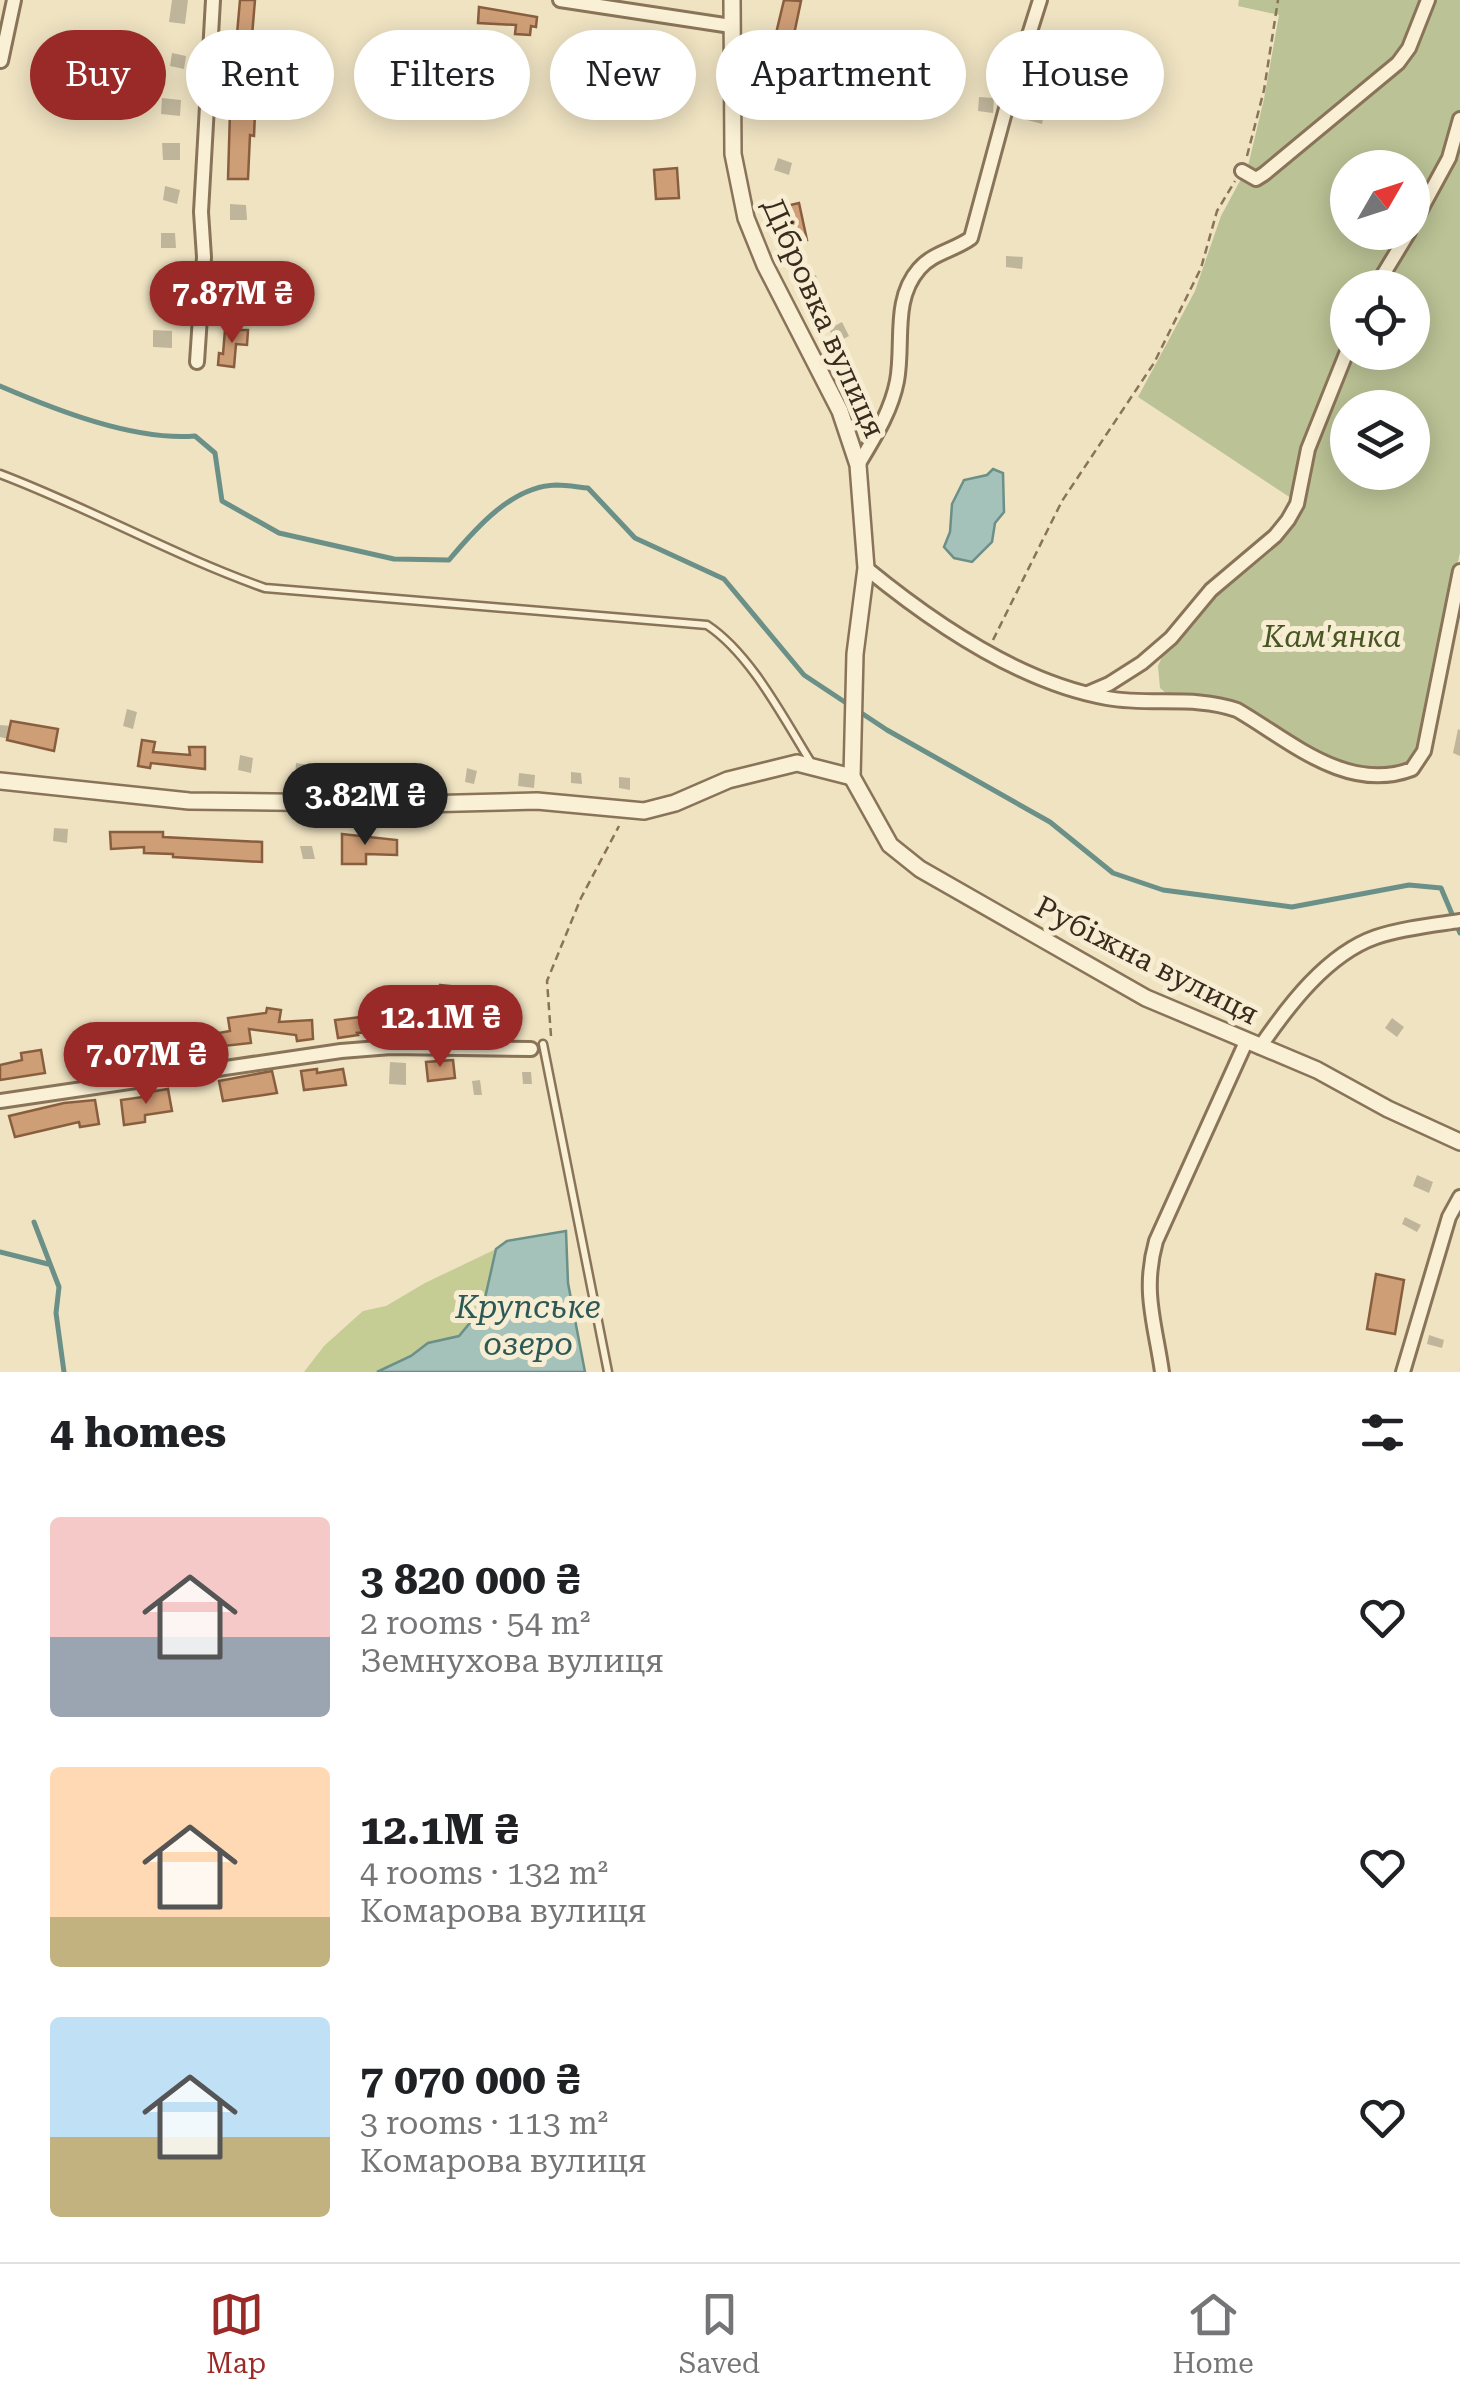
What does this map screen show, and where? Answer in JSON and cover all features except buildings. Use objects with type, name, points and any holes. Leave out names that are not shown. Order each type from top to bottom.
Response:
[{"type":"street","points":[[1,62],[14,0]]},
{"type":"street","points":[[197,362],[204,257],[200,212],[212,0]]},
{"type":"street","points":[[560,0],[732,26]]},
{"type":"street","name":"Дібровка вулиця","points":[[732,0],[733,154],[746,218],[765,265],[840,412],[858,465],[866,568],[855,654],[852,777]]},
{"type":"street","points":[[858,465],[891,403],[898,378],[900,314],[912,278],[922,265],[972,238],[1008,101],[1040,0]]},
{"type":"street","points":[[1242,171],[1256,179],[1264,174],[1398,63],[1409,48],[1428,0]]},
{"type":"street","points":[[1430,192],[1448,158],[1460,118]]},
{"type":"street","points":[[1086,694],[1109,684],[1170,638],[1212,590],[1288,520],[1297,504],[1308,449],[1340,370]]},
{"type":"street","points":[[866,568],[915,608],[1031,673],[1086,694],[1136,702],[1189,700],[1223,706],[1338,768],[1376,776],[1404,772],[1419,762],[1427,742],[1460,571]]},
{"type":"street","points":[[0,781],[189,801],[537,801],[644,811],[728,780],[797,764],[852,777]]},
{"type":"street","name":"Рубіжна вулиця","points":[[852,777],[890,845],[920,870],[1146,998],[1316,1070],[1460,1142]]},
{"type":"street","points":[[1162,1372],[1149,1308],[1150,1263],[1156,1241],[1253,1045],[1332,964],[1357,947],[1377,937],[1460,921]]},
{"type":"street","points":[[0,1101],[390,1046],[542,1046]]},
{"type":"street","points":[[1403,1372],[1449,1217],[1460,1197]]},
{"type":"lane","points":[[0,474],[70,501],[212,570],[265,588],[707,625],[722,635],[772,699],[812,765]]},
{"type":"lane","points":[[542,1046],[608,1372]]},
{"type":"path","points":[[987,650],[1056,511],[1154,362],[1201,268],[1217,210],[1242,171],[1264,90],[1278,0]]},
{"type":"path","points":[[542,1046],[552,1043],[547,981],[581,898],[616,828],[634,810]]},
{"type":"green space","name":"Кам'янка","points":[[1239,0],[1460,0],[1460,552],[1419,756],[1387,770],[1334,762],[1193,696],[1168,695],[1160,688],[1158,666],[1164,652],[1233,578],[1290,529],[1300,511],[1291,498],[1138,397],[1195,291],[1221,216],[1248,166],[1279,15],[1238,6]]},
{"type":"green space","points":[[496,1249],[483,1307],[459,1336],[428,1343],[377,1372],[304,1372],[324,1346],[363,1311],[386,1306]]},
{"type":"water","points":[[993,469],[1003,473],[1004,512],[995,523],[992,542],[972,562],[954,558],[944,547],[950,532],[952,504],[964,480],[987,475]]},
{"type":"water","name":"Крупське озеро","points":[[566,1231],[568,1283],[585,1372],[377,1372],[428,1343],[459,1336],[483,1307],[496,1249],[507,1241]]},
{"type":"waterway","points":[[0,386],[121,429],[195,436],[215,453],[222,501],[279,533],[394,559],[449,560],[496,511],[524,493],[556,485],[588,488],[635,538],[724,579],[804,675],[887,730],[1050,822],[1113,873],[1163,890],[1292,907],[1409,885],[1441,888],[1460,933]]},
{"type":"waterway","points":[[34,1222],[59,1287],[56,1313],[64,1372]]},
{"type":"waterway","points":[[0,1252],[48,1264]]}]
